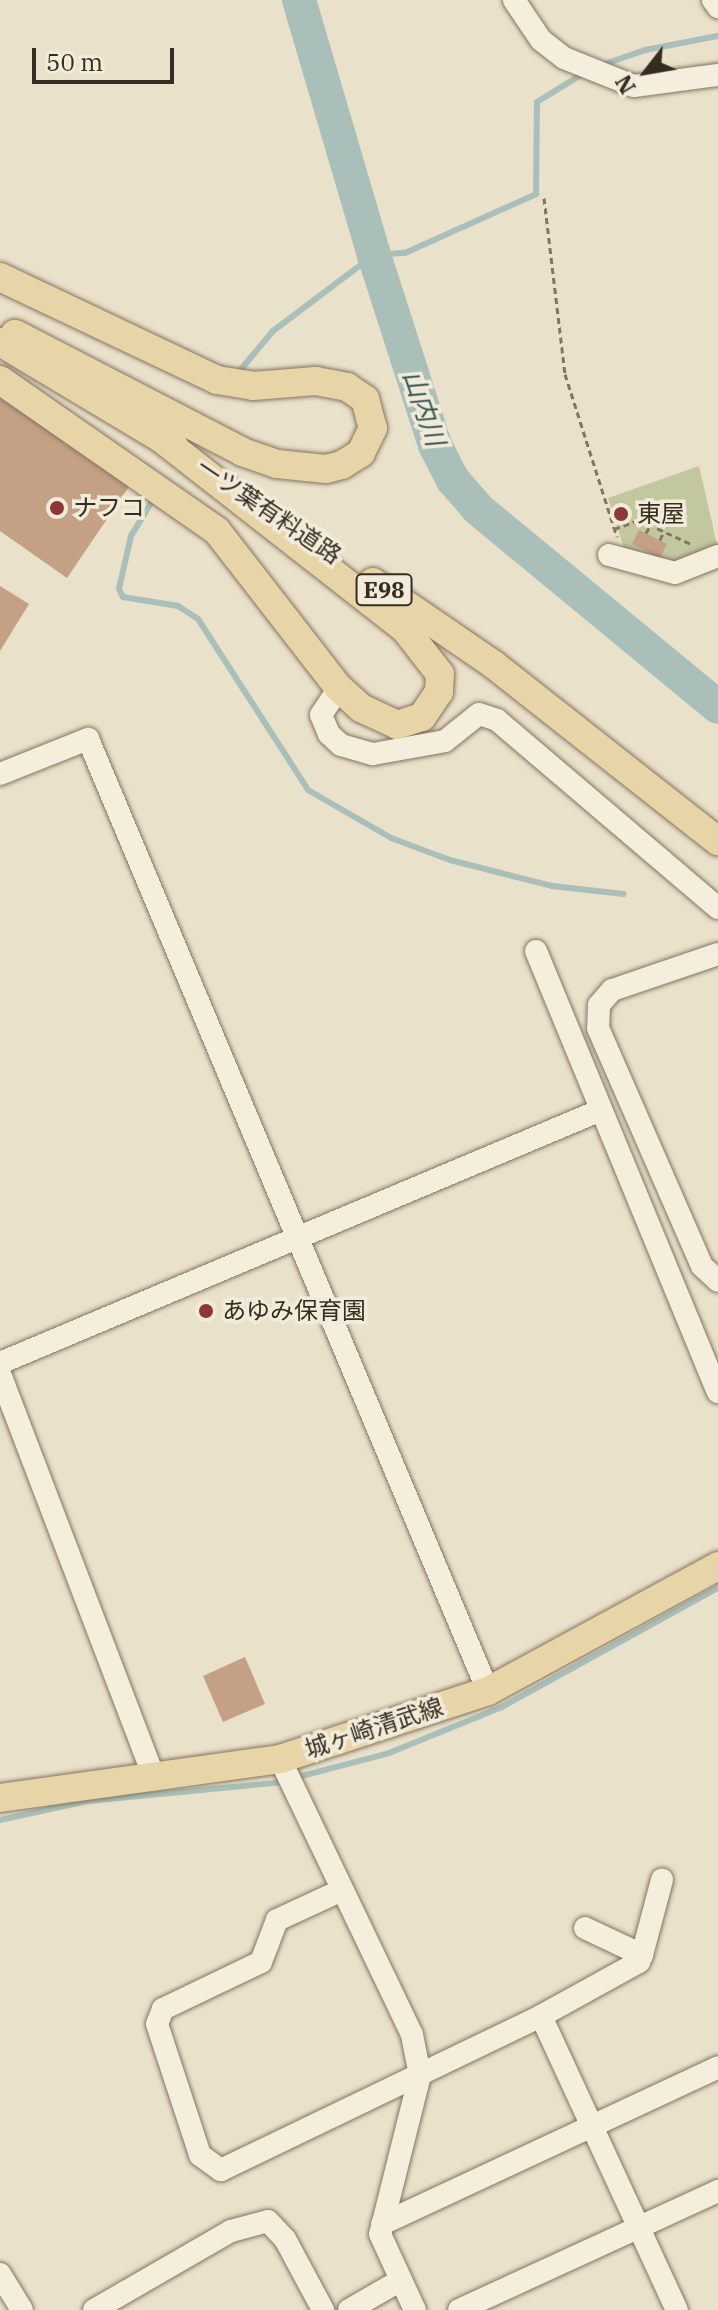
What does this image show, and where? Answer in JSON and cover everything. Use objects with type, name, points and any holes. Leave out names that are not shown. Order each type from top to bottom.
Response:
[{"type":"main road","points":[[0,277],[217,380],[253,386],[316,381],[347,387],[365,399],[373,428],[361,453],[342,465],[326,469],[277,464],[243,452],[0,327]]},
{"type":"main road","name":"一ツ葉有料道路","points":[[0,342],[158,436],[494,665],[718,841]]},
{"type":"main road","points":[[0,380],[217,531],[339,688],[361,708],[397,725],[412,722],[433,706],[440,674],[405,629],[158,436]]},
{"type":"main road","points":[[604,752],[660,814],[718,863]]},
{"type":"main road","name":"城ヶ崎清武線","points":[[0,1798],[153,1774],[283,1763],[488,1691],[718,1566]]},
{"type":"street","points":[[514,0],[541,40],[564,58],[634,86],[693,82],[718,75]]},
{"type":"street","points":[[713,0],[718,7]]},
{"type":"street","points":[[616,557],[675,573],[710,559]]},
{"type":"street","points":[[339,688],[321,715],[329,734],[341,745],[373,754],[445,741],[479,714],[497,720],[718,908]]},
{"type":"street","points":[[0,774],[88,739],[299,1233],[488,1691]]},
{"type":"street","points":[[536,951],[718,1392]]},
{"type":"street","points":[[718,954],[612,990],[599,1005],[598,1028],[702,1266],[718,1281]]},
{"type":"street","points":[[0,1363],[299,1233],[601,1110]]},
{"type":"street","points":[[610,1133],[639,1122]]},
{"type":"street","points":[[0,1374],[153,1774]]},
{"type":"street","points":[[283,1763],[412,2035],[420,2075],[380,2234],[415,2310]]},
{"type":"street","points":[[342,1890],[277,1920],[261,1962],[163,2009],[157,2024],[200,2155],[221,2170],[541,2016],[639,1962],[662,1880]]},
{"type":"street","points":[[585,1928],[642,1955]]},
{"type":"street","points":[[541,2016],[589,2129],[677,2310]]},
{"type":"street","points":[[382,2224],[718,2067]]},
{"type":"street","points":[[459,2310],[718,2191]]},
{"type":"street","points":[[94,2310],[231,2231],[268,2221],[285,2239],[323,2310]]},
{"type":"street","points":[[0,2274],[11,2302]]},
{"type":"street","points":[[349,2310],[401,2280]]},
{"type":"path","points":[[544,198],[565,374],[614,529],[616,557]]},
{"type":"path","points":[[614,529],[633,521],[650,526],[697,547],[710,559]]},
{"type":"path","points":[[646,533],[650,526]]},
{"type":"path","points":[[660,540],[663,533]]},
{"type":"green space","points":[[699,466],[718,549],[661,565],[624,548],[608,498]]},
{"type":"building","name":"ナフコ","points":[[0,396],[130,485],[67,578],[0,531]]},
{"type":"building","name":"東屋","points":[[624,507],[627,518],[618,521],[615,509]]},
{"type":"building","points":[[639,530],[667,544],[660,558],[632,544]]},
{"type":"building","points":[[0,586],[29,604],[0,651]]},
{"type":"building","points":[[245,1657],[265,1704],[223,1722],[203,1676]]},
{"type":"waterway","name":"山内川","points":[[299,0],[374,255],[435,445],[453,480],[478,509],[718,707]]},
{"type":"waterway","points":[[602,65],[645,50],[718,36]]},
{"type":"waterway","points":[[237,374],[273,331],[374,255],[405,253],[536,194],[537,102],[584,73]]},
{"type":"waterway","points":[[154,498],[131,536],[119,589],[123,597],[178,606],[198,619],[308,790],[391,838],[450,860],[552,886],[624,894]]},
{"type":"waterway","points":[[0,1820],[87,1801],[275,1783],[389,1753],[502,1707],[718,1588]]},
{"type":"place","name":"ナフコ","points":[[57,508]]},
{"type":"place","name":"東屋","points":[[621,514]]},
{"type":"place","name":"あゆみ保育園","points":[[206,1311]]}]
